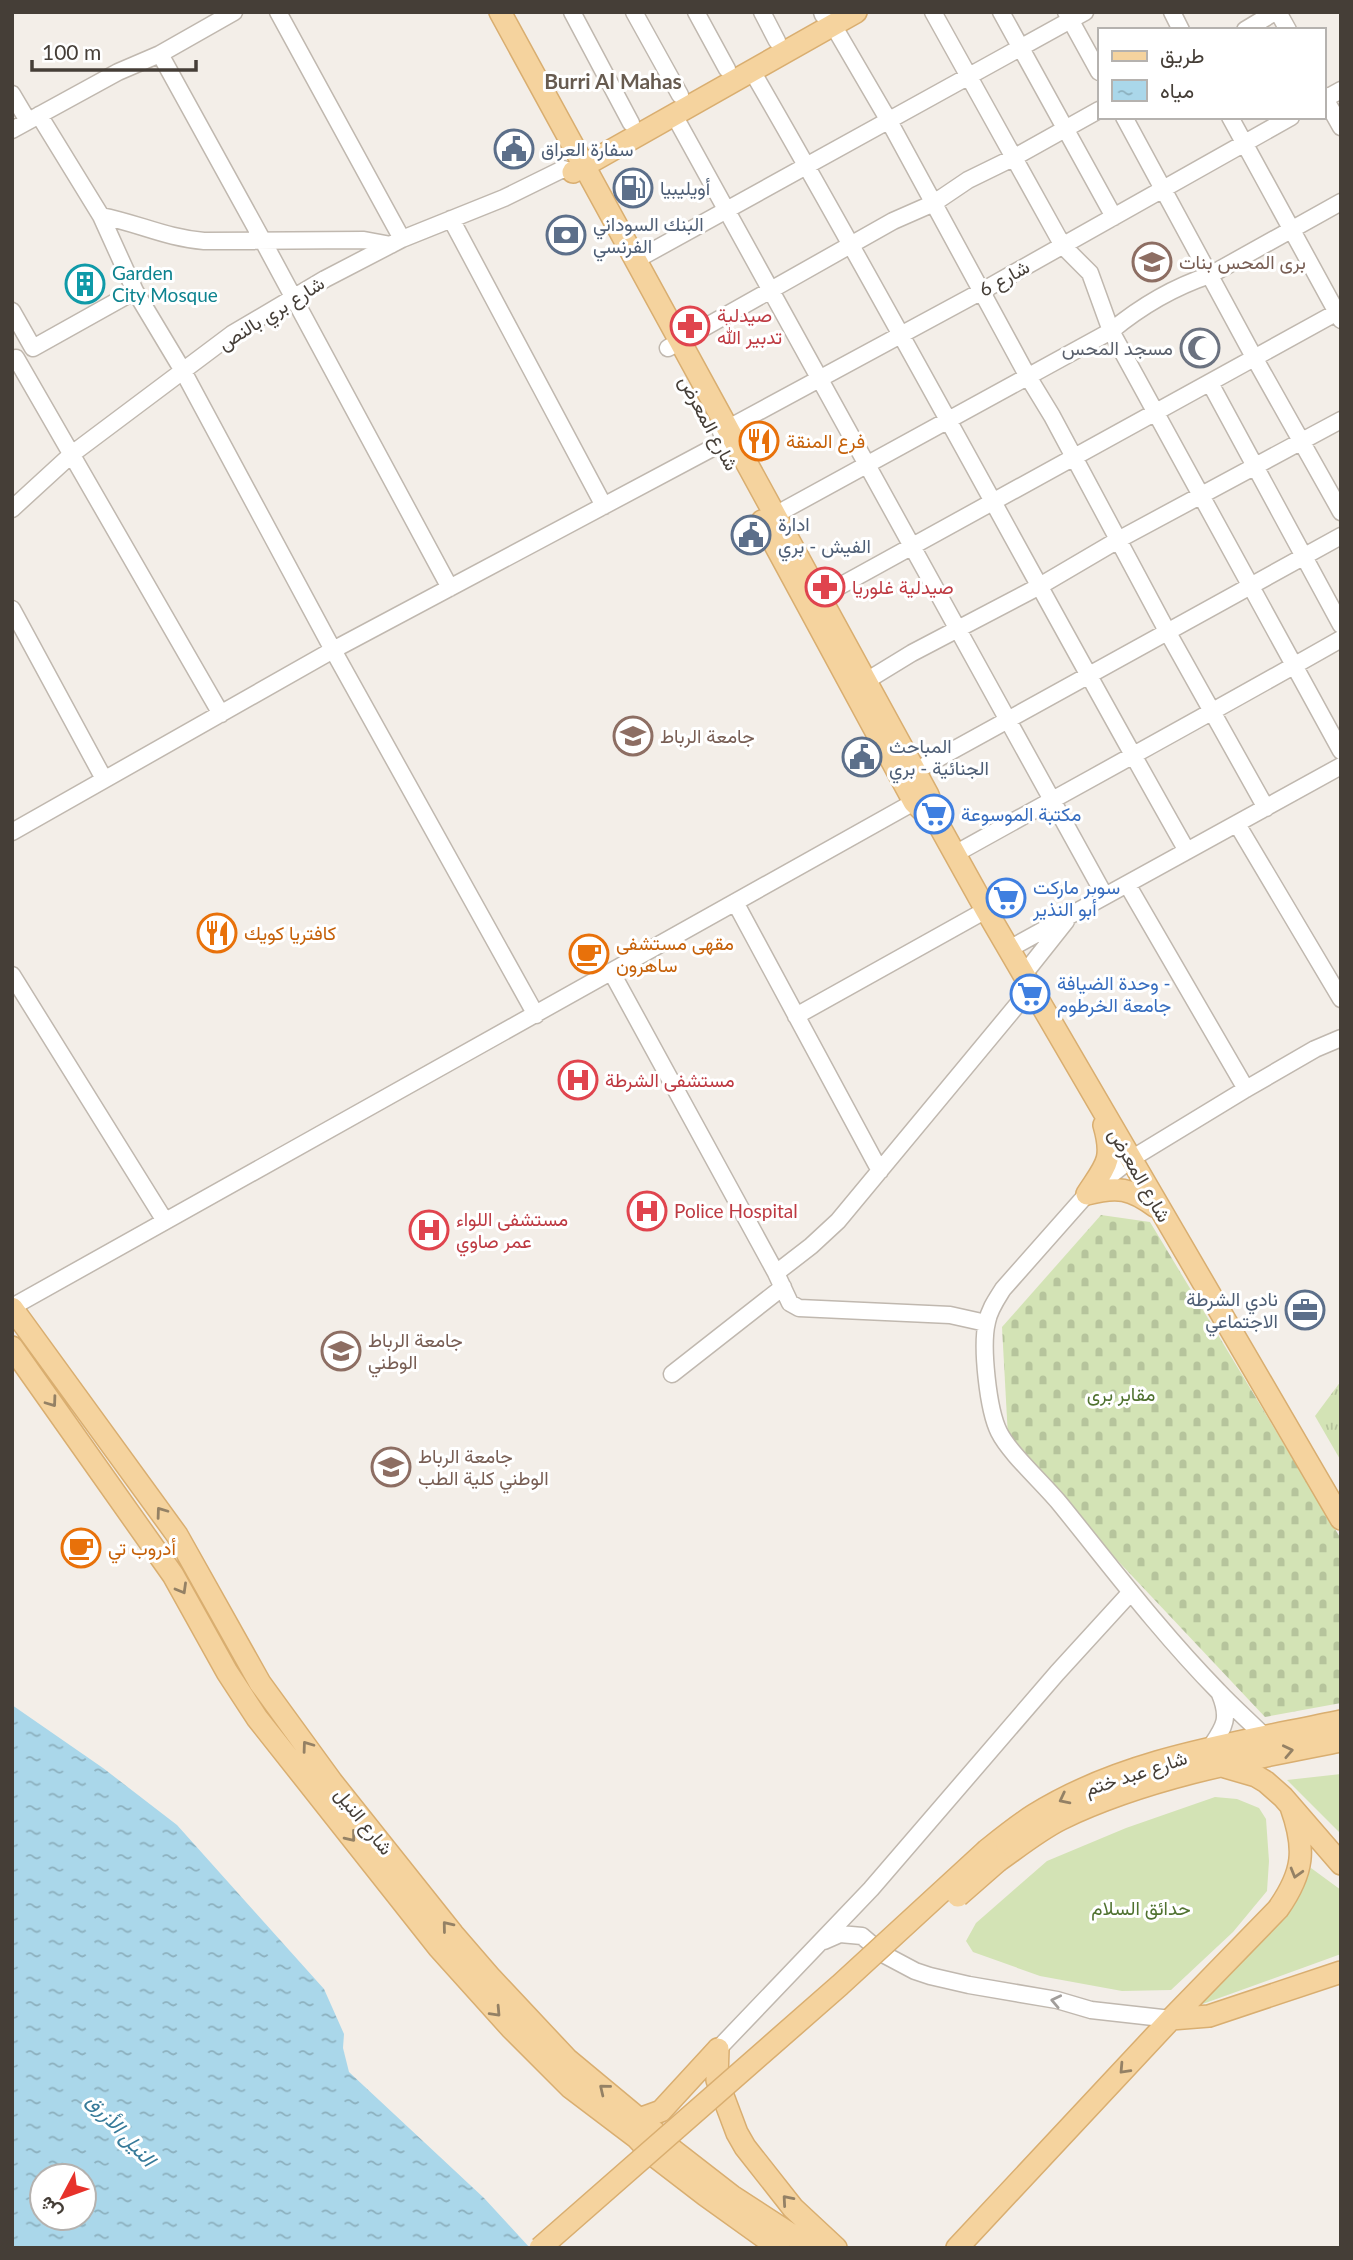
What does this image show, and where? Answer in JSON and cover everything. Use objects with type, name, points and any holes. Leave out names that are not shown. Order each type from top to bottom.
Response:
[{"type":"main road","name":"شارع المعرض","points":[[484,12],[674,345],[921,799],[941,829],[1341,1519]]},
{"type":"main road","name":"شارع المعرض","points":[[500,12],[573,164],[636,260],[674,345]]},
{"type":"main road","name":"شارع بري بالنص","points":[[573,164],[677,105],[727,69],[777,41],[827,16],[856,12]]},
{"type":"main road","name":"شارع بري بالنص","points":[[573,164],[631,123],[752,71],[827,16]]},
{"type":"main road","name":"شارع المعرض","points":[[724,436],[775,515],[820,597],[859,685]]},
{"type":"main road","points":[[1087,1194],[1109,1158],[1109,1143],[1096,1099]]},
{"type":"main road","points":[[1087,1194],[1113,1188],[1130,1191],[1161,1211]]},
{"type":"main road","name":"شارع النيل","points":[[12,1307],[177,1535],[260,1683],[332,1782],[453,1934],[567,2059],[665,2144],[733,2196],[812,2248]]},
{"type":"main road","name":"شارع النيل","points":[[12,1347],[173,1574],[227,1672],[257,1718],[439,1948],[511,2028],[572,2088],[637,2138],[653,2155],[779,2248]]},
{"type":"main road","name":"شارع عبد ختم","points":[[992,1856],[1033,1815],[1068,1796],[1130,1771],[1172,1757],[1341,1721]]},
{"type":"main road","name":"شارع عبد ختم","points":[[992,1856],[1058,1820],[1112,1797],[1172,1778],[1341,1741]]},
{"type":"main road","points":[[1223,1767],[1256,1776],[1266,1782],[1341,1864]]},
{"type":"main road","points":[[957,2248],[1171,2019],[1258,1932],[1292,1890],[1300,1859],[1301,1840],[1291,1807]]},
{"type":"main road","points":[[540,2248],[992,1856]]},
{"type":"main road","points":[[561,2248],[992,1856]]},
{"type":"main road","points":[[1171,2019],[1209,2016],[1341,1972]]},
{"type":"main road","points":[[639,2119],[661,2111],[718,2049]]},
{"type":"main road","points":[[718,2049],[717,2080],[737,2133],[793,2208],[836,2248]]},
{"type":"street","points":[[118,72],[160,54],[234,12]]},
{"type":"street","points":[[278,12],[397,242]]},
{"type":"street","points":[[572,12],[631,123]]},
{"type":"street","points":[[634,12],[726,210],[1050,801],[1105,896]]},
{"type":"street","points":[[696,12],[727,69]]},
{"type":"street","points":[[762,12],[777,41]]},
{"type":"street","points":[[933,12],[1063,246],[1090,273],[1111,331],[1341,751]]},
{"type":"street","points":[[1001,12],[1114,216]]},
{"type":"street","points":[[1172,12],[1180,28]]},
{"type":"street","points":[[1248,28],[1276,12],[1286,28]]},
{"type":"street","points":[[636,260],[970,77],[1074,15],[1098,70]]},
{"type":"street","points":[[827,16],[889,121],[1266,808]]},
{"type":"street","points":[[12,130],[118,72],[155,47],[201,29]]},
{"type":"street","points":[[160,54],[264,241],[450,588]]},
{"type":"street","points":[[752,71],[853,245],[1038,587],[1187,851]]},
{"type":"street","points":[[1325,98],[1341,90]]},
{"type":"street","points":[[12,94],[34,118],[101,216],[135,291],[183,371],[333,650],[536,1015]]},
{"type":"street","points":[[1325,100],[1341,127]]},
{"type":"street","points":[[674,345],[772,292],[893,221],[934,203],[968,180],[1098,111]]},
{"type":"street","points":[[1125,119],[1341,512]]},
{"type":"street","points":[[820,597],[1073,456],[1339,314],[1231,119]]},
{"type":"street","name":"شارع 6","points":[[12,832],[333,650],[604,506],[820,378],[982,291],[1287,119]]},
{"type":"street","name":"شارع بري بالنص","points":[[12,509],[72,454],[232,334],[293,297],[397,242],[504,198],[573,164]]},
{"type":"street","points":[[775,515],[1111,331],[1130,315],[1164,295],[1188,282],[1210,275],[1341,202]]},
{"type":"street","points":[[101,216],[127,221],[181,239],[397,242]]},
{"type":"street","points":[[451,219],[604,506]]},
{"type":"street","points":[[135,291],[14,359],[72,454],[221,713]]},
{"type":"street","points":[[12,311],[33,348]]},
{"type":"street","points":[[1210,383],[1341,625]]},
{"type":"street","points":[[859,685],[1118,540],[1341,421]]},
{"type":"street","points":[[908,774],[1341,536]]},
{"type":"street","points":[[12,609],[104,779]]},
{"type":"street","points":[[955,853],[1341,639]]},
{"type":"street","points":[[1009,949],[1266,808],[1338,774]]},
{"type":"street","points":[[12,1307],[921,799]]},
{"type":"street","points":[[1237,824],[1341,998]]},
{"type":"street","points":[[1127,884],[1246,1088]]},
{"type":"street","points":[[735,902],[880,1171]]},
{"type":"street","points":[[796,1016],[986,910]]},
{"type":"street","points":[[671,1374],[780,1280],[838,1221],[1028,981],[1069,916]]},
{"type":"street","points":[[612,973],[780,1280],[790,1303],[799,1308],[950,1315],[986,1323]]},
{"type":"street","points":[[12,975],[166,1221]]},
{"type":"street","points":[[1264,1736],[1219,1692],[1130,1592],[999,1432],[992,1415],[989,1396],[985,1350],[986,1323],[992,1306],[1003,1289],[1087,1194],[1131,1159],[1246,1088],[1315,1049],[1341,1038]]},
{"type":"street","points":[[718,2049],[871,1889],[1130,1592]]},
{"type":"street","points":[[1208,1751],[1224,1726],[1226,1710],[1219,1692]]},
{"type":"street","points":[[819,1944],[841,1934],[862,1936],[883,1954],[930,1976],[1057,2000],[1091,2010],[1171,2019]]},
{"type":"green space","name":"مقابر برى","points":[[1101,1215],[1150,1222],[1341,1539],[1341,1703],[1265,1717],[1069,1509],[1008,1437],[1002,1327]]},
{"type":"green space","points":[[1341,1381],[1341,1461],[1315,1416]]},
{"type":"green space","points":[[1341,1774],[1341,1834],[1287,1780]]},
{"type":"green space","name":"حدائق السلام","points":[[1215,1797],[1237,1799],[1259,1808],[1266,1819],[1269,1861],[1267,1891],[1233,1932],[1171,1990],[1122,1991],[1040,1976],[973,1952],[966,1941],[976,1923],[1047,1861],[1126,1828]]},
{"type":"green space","points":[[1311,1868],[1341,1890],[1341,1954],[1197,2006],[1291,1908],[1302,1891],[1307,1872]]},
{"type":"water","name":"النيل الأزرق","points":[[12,1705],[103,1768],[177,1825],[324,1989],[344,2034],[343,2048],[349,2072],[484,2198],[530,2248],[12,2248]]},
{"type":"place","name":"سفارة العراق","points":[[514,149]]},
{"type":"place","name":"أويليبيا","points":[[633,188]]},
{"type":"place","name":"البنك السوداني الفرنسي","points":[[566,235]]},
{"type":"place","name":"برى المحس بنات","points":[[1152,262]]},
{"type":"place","name":"Garden City Mosque","points":[[85,284]]},
{"type":"place","name":"صيدلية تدبير الله","points":[[690,326]]},
{"type":"place","name":"مسجد المحس","points":[[1200,348]]},
{"type":"place","name":"فرع المنقة","points":[[759,441]]},
{"type":"place","name":"ادارة الفيش - بري","points":[[751,535]]},
{"type":"place","name":"صيدلية غلوريا","points":[[825,587]]},
{"type":"place","name":"جامعة الرباط","points":[[633,736]]},
{"type":"place","name":"المباحث الجنائية - بري","points":[[862,757]]},
{"type":"place","name":"مكتبة الموسوعة","points":[[934,814]]},
{"type":"place","name":"سوبر ماركت أبو النذير","points":[[1006,898]]},
{"type":"place","name":"كافتريا كويك","points":[[217,933]]},
{"type":"place","name":"مقهى مستشفى ساهرون","points":[[589,954]]},
{"type":"place","name":"وحدة الضيافة - جامعة الخرطوم","points":[[1030,994]]},
{"type":"place","name":"مستشفى الشرطة","points":[[578,1080]]},
{"type":"place","name":"Police Hospital","points":[[647,1211]]},
{"type":"place","name":"مستشفى اللواء عمر صاوي","points":[[429,1230]]},
{"type":"place","name":"نادي الشرطة الاجتماعي","points":[[1305,1310]]},
{"type":"place","name":"جامعة الرباط الوطني","points":[[341,1351]]},
{"type":"place","name":"جامعة الرباط الوطني كلية الطب","points":[[391,1467]]},
{"type":"place","name":"أدروب تي","points":[[81,1548]]},
{"type":"district","name":"Burri Al Mahas","points":[[613,82]]}]
